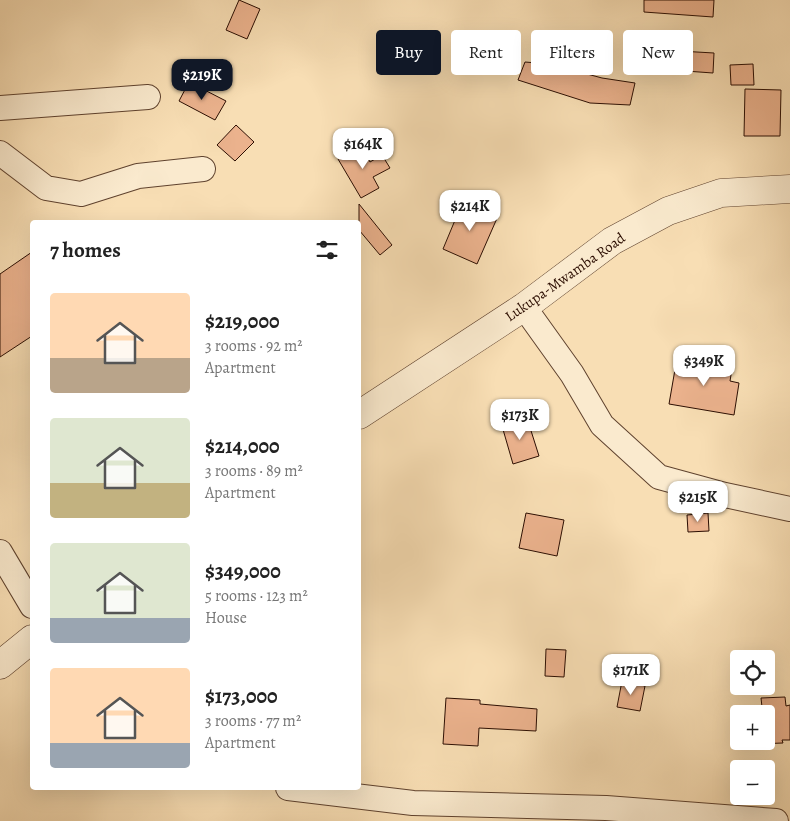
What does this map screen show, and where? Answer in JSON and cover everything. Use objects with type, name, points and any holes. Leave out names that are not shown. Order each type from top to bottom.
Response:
[{"type":"street","points":[[0,108],[148,97]]},
{"type":"street","points":[[0,153],[46,188],[81,194],[138,176],[203,169]]},
{"type":"street","name":"Lukupa-Mwamba Road","points":[[361,414],[524,307],[612,241],[668,211],[721,193],[790,189]]},
{"type":"street","points":[[524,307],[572,374],[602,425],[659,477],[725,495],[790,509]]},
{"type":"street","points":[[0,552],[30,603]]},
{"type":"street","points":[[0,665],[30,645]]},
{"type":"street","points":[[298,790],[412,812],[606,808],[776,821]]},
{"type":"building","points":[[239,0],[260,9],[247,39],[226,30]]},
{"type":"building","points":[[644,0],[714,0],[713,17],[644,12]]},
{"type":"building","points":[[693,52],[714,53],[713,73],[693,72]]},
{"type":"building","points":[[525,62],[531,62],[531,75],[591,75],[635,83],[630,105],[590,103],[518,80]]},
{"type":"building","points":[[753,64],[754,85],[731,85],[730,65]]},
{"type":"building","points":[[189,82],[226,101],[215,120],[179,101]]},
{"type":"building","points":[[745,89],[781,90],[780,136],[744,136]]},
{"type":"building","points":[[236,125],[254,142],[235,161],[217,145]]},
{"type":"building","points":[[361,146],[370,162],[382,155],[390,168],[373,177],[379,188],[361,198],[338,159]]},
{"type":"building","points":[[463,201],[498,216],[477,264],[443,249]]},
{"type":"building","points":[[359,204],[392,245],[380,255],[361,232],[361,220],[359,220]]},
{"type":"building","points":[[30,253],[30,337],[0,357],[0,274]]},
{"type":"building","points":[[677,358],[732,369],[730,381],[739,383],[734,415],[669,404]]},
{"type":"building","points":[[527,418],[539,456],[513,464],[502,426]]},
{"type":"building","points":[[526,513],[564,520],[557,556],[519,548]]},
{"type":"building","points":[[708,513],[709,531],[688,532],[687,515]]},
{"type":"building","points":[[546,649],[566,650],[564,677],[545,676]]},
{"type":"building","points":[[622,681],[645,686],[640,711],[617,707]]},
{"type":"building","points":[[785,697],[786,706],[790,705],[790,740],[782,740],[783,743],[775,743],[775,705],[762,705],[761,698]]},
{"type":"building","points":[[446,698],[480,700],[480,704],[537,709],[536,731],[479,728],[478,746],[443,744]]}]
